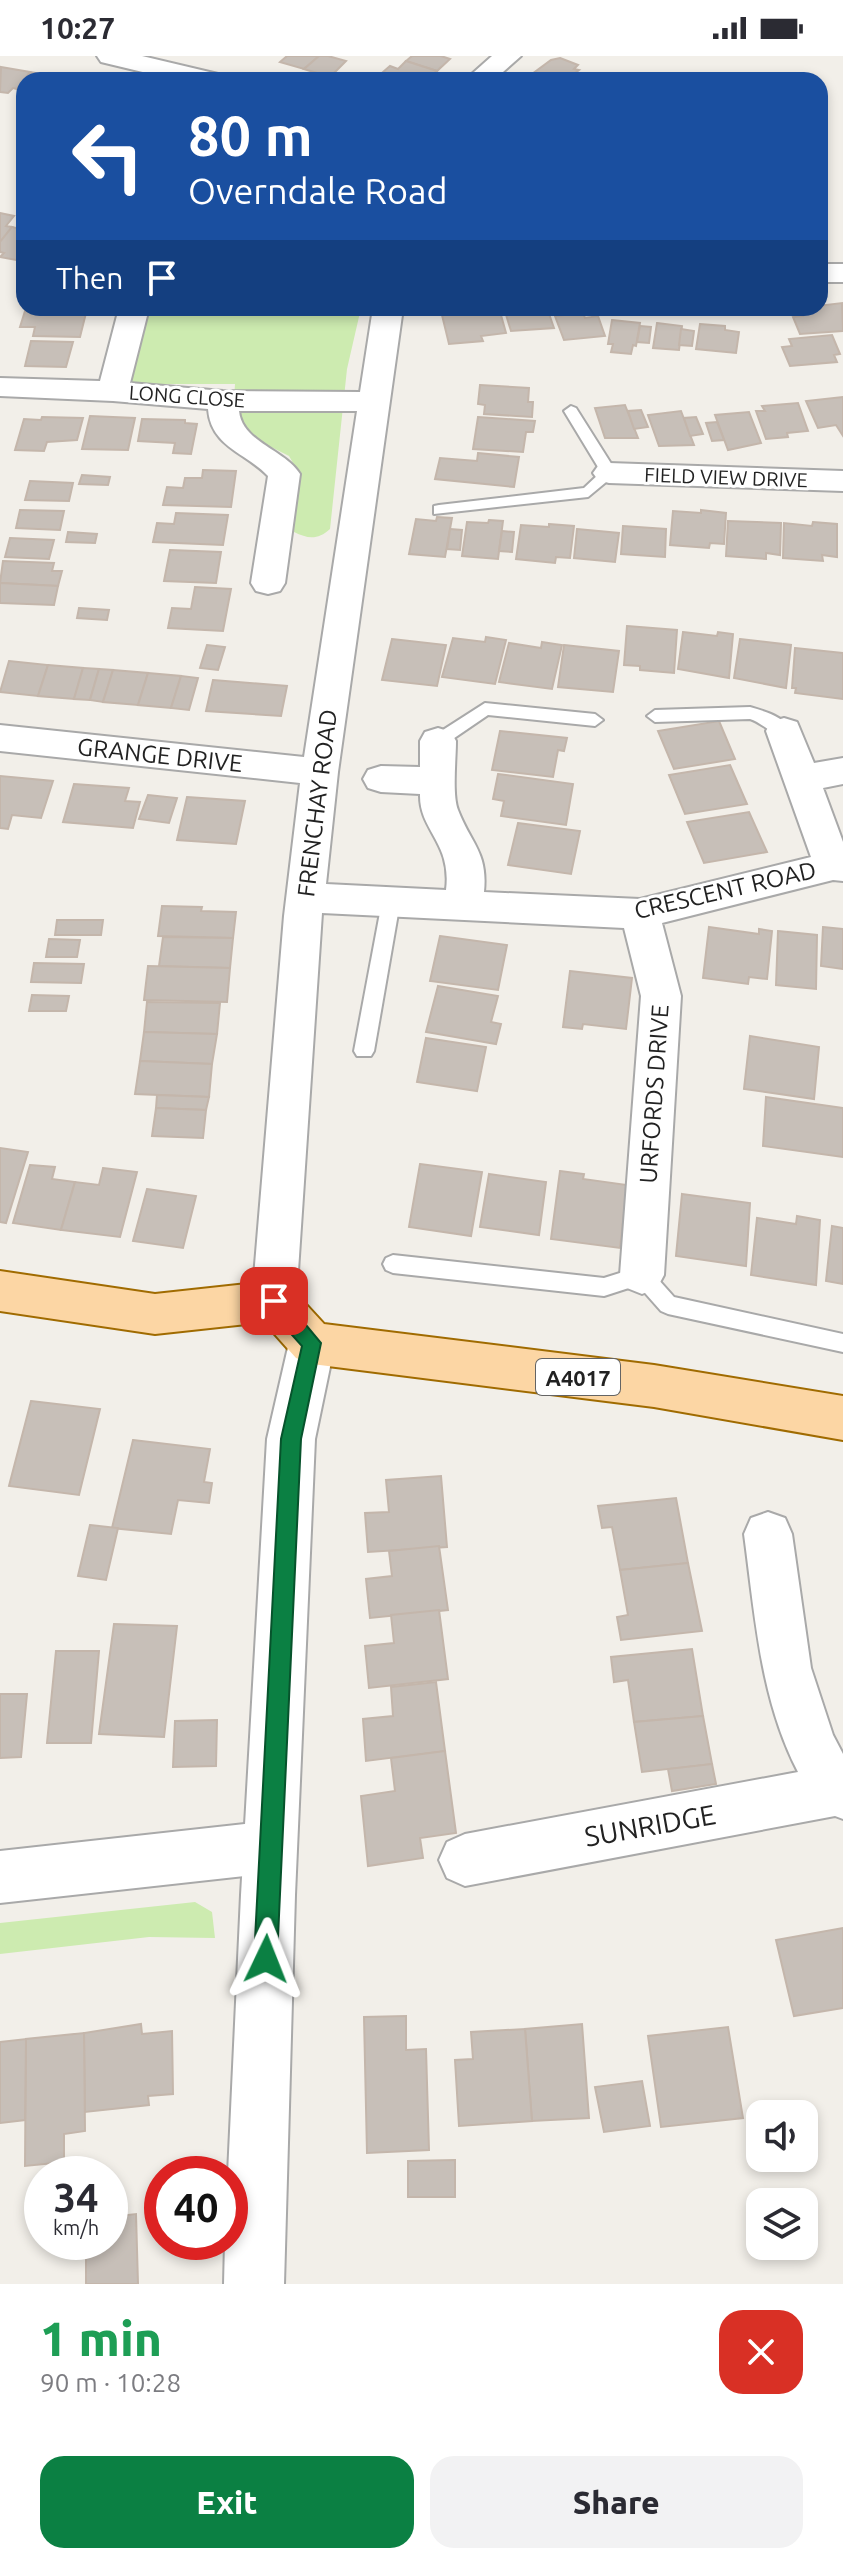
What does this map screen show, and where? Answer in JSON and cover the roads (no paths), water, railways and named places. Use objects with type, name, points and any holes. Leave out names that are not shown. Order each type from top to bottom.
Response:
[{"type":"main road","points":[[0,1291],[155,1314],[274,1301],[312,1343]]},
{"type":"main road","name":"A4017","points":[[312,1343],[654,1386],[843,1418]]},
{"type":"street","points":[[110,56],[174,63],[193,72]]},
{"type":"street","points":[[488,72],[508,56]]},
{"type":"street","points":[[113,391],[132,316]]},
{"type":"street","name":"FRENCHAY ROAD","points":[[274,1301],[305,898],[320,772],[387,316]]},
{"type":"street","name":"LONG CLOSE","points":[[3,398],[113,391],[223,401],[375,402]]},
{"type":"street","points":[[223,401],[223,422],[230,436],[271,458],[284,474],[282,563]]},
{"type":"street","name":"FIELD VIEW DRIVE","points":[[609,473],[843,481]]},
{"type":"street","points":[[784,731],[838,866]]},
{"type":"street","name":"GRANGE DRIVE","points":[[0,738],[320,772]]},
{"type":"street","points":[[438,741],[438,808],[462,851],[467,870],[463,905]]},
{"type":"street","points":[[803,778],[843,771]]},
{"type":"street","points":[[381,779],[436,781]]},
{"type":"street","name":"CRESCENT ROAD","points":[[305,898],[640,914],[838,866]]},
{"type":"street","name":"URFORDS DRIVE","points":[[640,914],[661,996],[642,1275]]},
{"type":"street","points":[[254,2284],[291,1439],[312,1343]]},
{"type":"street","name":"SUNRIDGE","points":[[465,1860],[839,1792],[811,1745],[786,1668],[768,1534]]},
{"type":"street","points":[[0,1877],[271,1847]]},
{"type":"lane","points":[[439,510],[588,492],[609,473],[571,411]]},
{"type":"lane","points":[[438,741],[485,709],[595,720]]},
{"type":"lane","points":[[655,716],[750,713],[769,719],[784,731]]},
{"type":"lane","points":[[364,1051],[391,902]]},
{"type":"lane","points":[[393,1264],[604,1287],[642,1275],[668,1305],[843,1343]]}]
